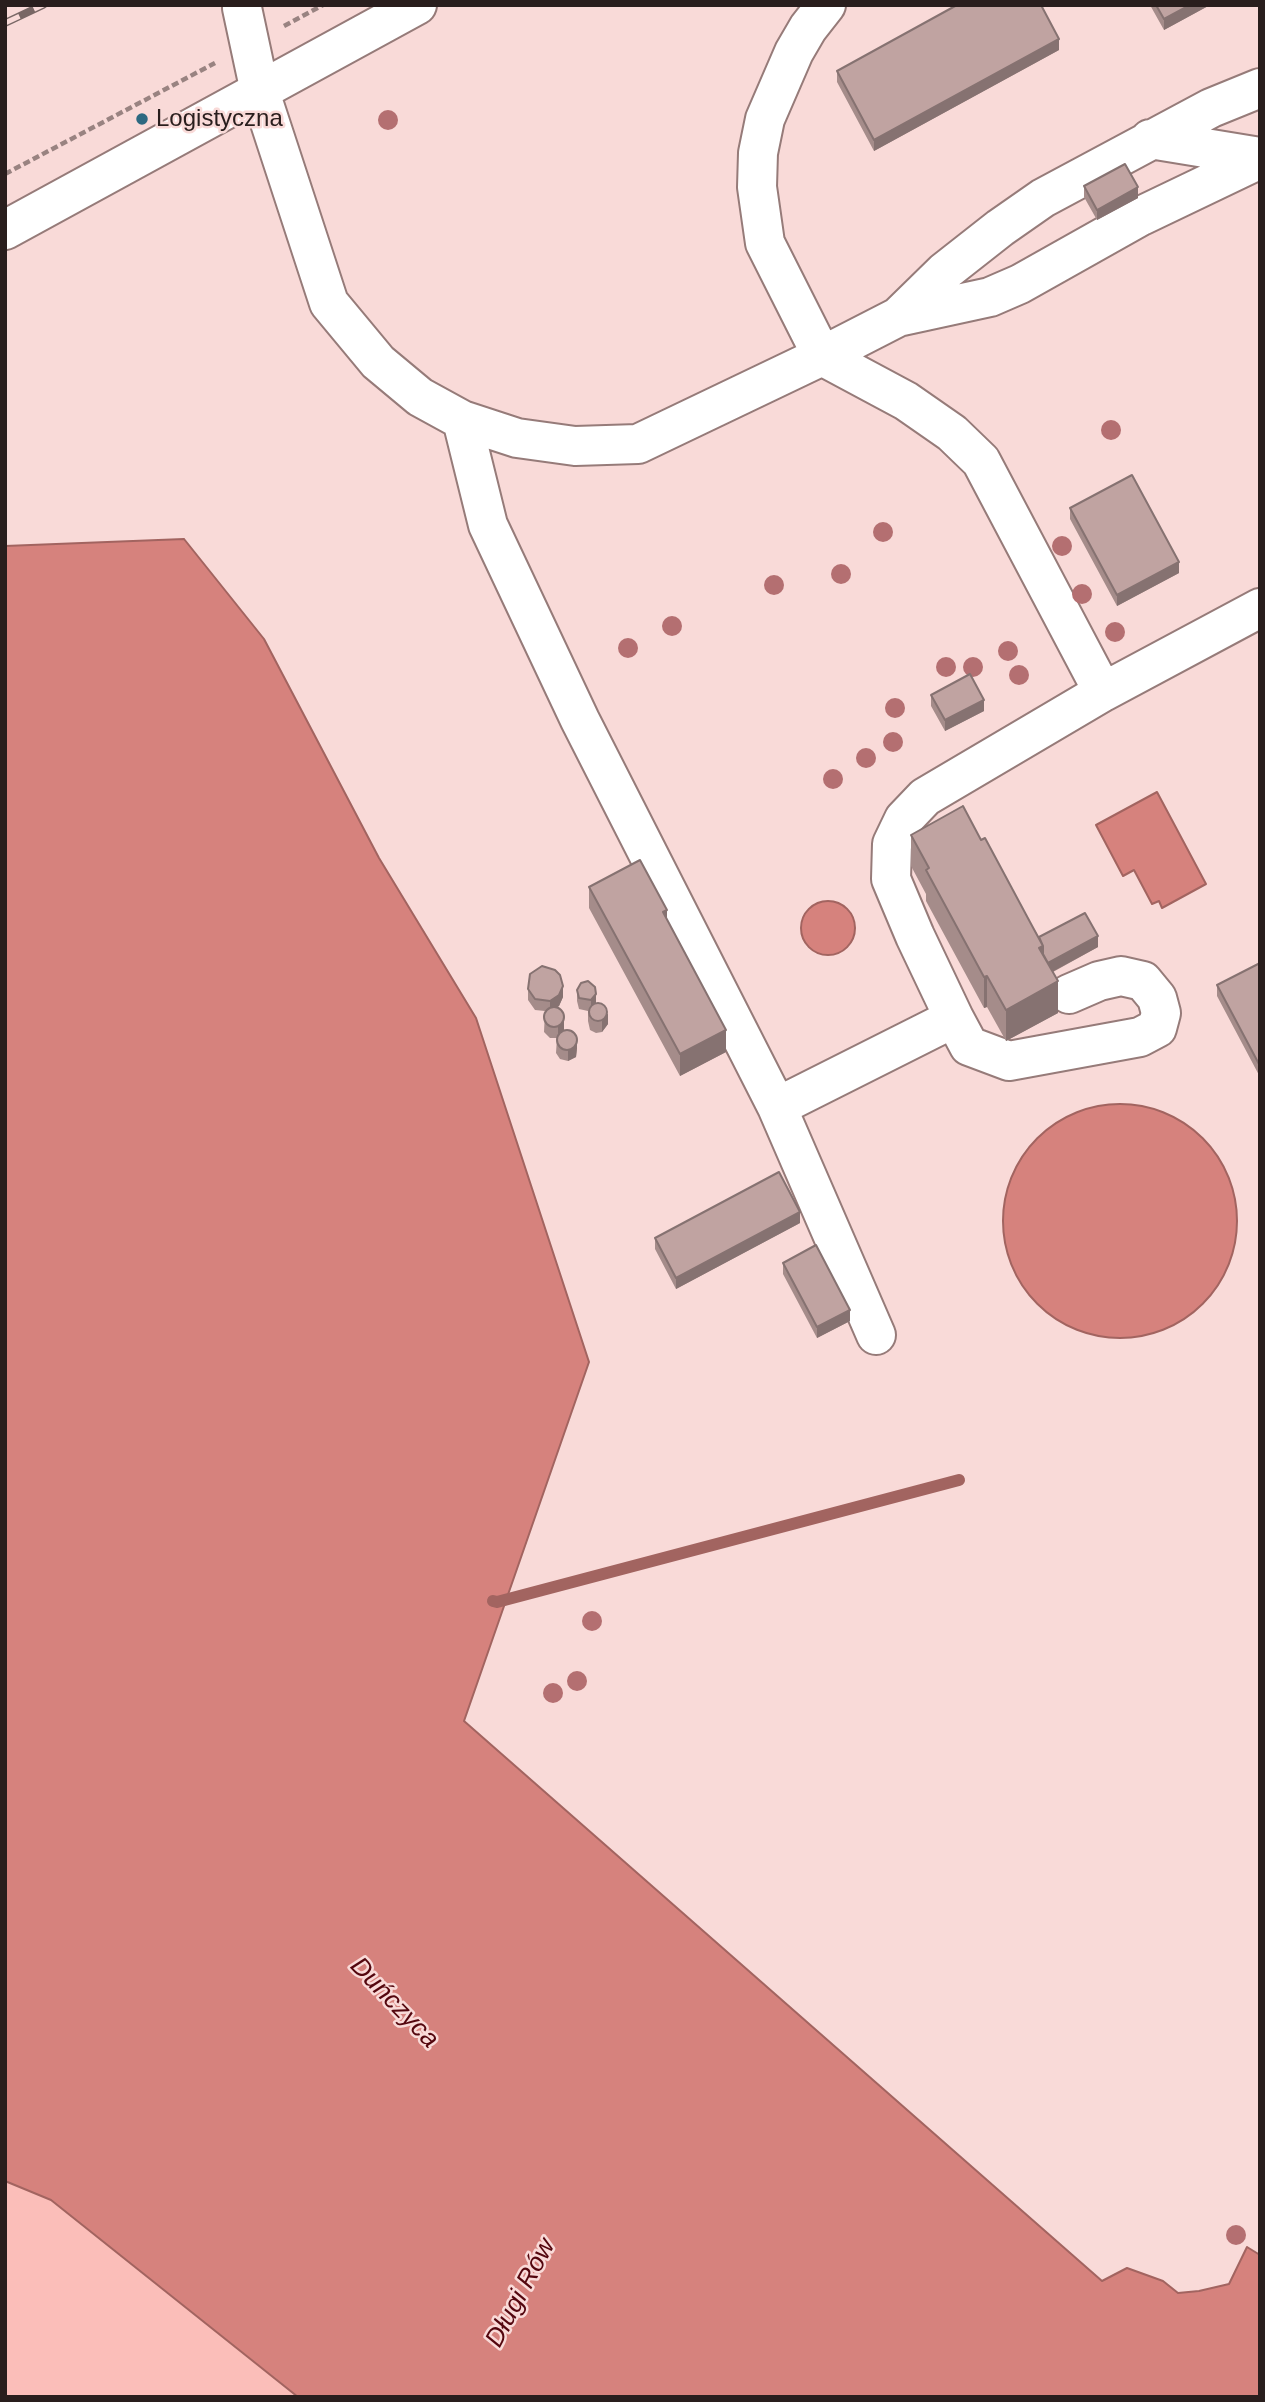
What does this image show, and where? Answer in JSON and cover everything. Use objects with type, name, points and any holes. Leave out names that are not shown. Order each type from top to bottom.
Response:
[{"type":"street","points":[[5,230],[416,5]]},
{"type":"street","points":[[826,5],[794,52],[765,118],[758,153],[757,187],[765,243],[822,356],[906,401],[952,433],[981,461],[1103,692]]},
{"type":"street","points":[[242,8],[260,92],[329,303],[378,362],[419,397],[462,421],[517,438],[575,446],[638,444],[898,317],[990,297],[1020,284],[1141,216],[1260,158]]},
{"type":"street","points":[[898,317],[944,272],[1043,198],[1211,107],[1260,88]]},
{"type":"street","points":[[1150,139],[1260,158]]},
{"type":"street","points":[[462,421],[488,526],[580,720],[777,1107],[876,1335]]},
{"type":"street","points":[[1069,994],[1099,981],[1121,976],[1143,981],[1157,998],[1161,1013],[1157,1028],[1140,1037],[1009,1061],[969,1046],[915,936],[891,879],[892,844],[904,819],[925,797],[1103,692],[1260,608]]},
{"type":"street","points":[[777,1107],[954,1018]]},
{"type":"path","points":[[5,174],[197,71],[249,47]]},
{"type":"shaded area","points":[[5,2181],[51,2200],[298,2397],[5,2397]]},
{"type":"water","points":[[184,539],[264,639],[379,858],[476,1018],[589,1362],[464,1721],[1102,2281],[1127,2268],[1163,2281],[1178,2293],[1199,2291],[1229,2284],[1247,2247],[1260,2255],[1260,2397],[298,2397],[51,2200],[5,2181],[5,546]]},
{"type":"water","points":[[1157,792],[1206,884],[1162,908],[1159,901],[1152,904],[1134,870],[1123,876],[1096,825]]},
{"type":"water","points":[[828,901],[847,909],[855,928],[847,947],[828,955],[809,947],[801,928],[809,909]]},
{"type":"water","points":[[1109,1104],[1131,1104],[1165,1113],[1203,1138],[1228,1176],[1235,1198],[1235,1244],[1228,1266],[1203,1304],[1175,1324],[1154,1333],[1131,1338],[1109,1338],[1086,1333],[1065,1324],[1046,1312],[1029,1295],[1008,1255],[1003,1232],[1003,1210],[1008,1187],[1017,1166],[1029,1147],[1046,1130],[1086,1109]]},
{"type":"building","points":[[957,5],[1041,5],[1059,39],[874,140],[837,71]]},
{"type":"building","points":[[1156,5],[1190,5],[1164,19]]},
{"type":"building","points":[[1125,164],[1138,187],[1097,210],[1084,186]]},
{"type":"building","points":[[1132,475],[1179,562],[1117,595],[1070,508]]},
{"type":"building","points":[[970,674],[984,700],[945,720],[931,695]]},
{"type":"building","points":[[963,806],[981,840],[985,838],[1043,946],[1039,948],[1058,981],[1006,1010],[987,976],[984,977],[926,870],[929,868],[911,835]]},
{"type":"building","points":[[640,860],[667,910],[663,912],[726,1030],[680,1054],[589,887]]},
{"type":"building","points":[[1085,913],[1098,936],[1048,963],[1039,937]]},
{"type":"building","points":[[1260,963],[1260,1066],[1217,985]]},
{"type":"building","points":[[542,966],[555,970],[560,975],[563,986],[559,995],[550,1001],[535,999],[528,989],[530,974]]},
{"type":"building","points":[[588,981],[595,987],[596,994],[591,1000],[579,998],[577,990],[581,983]]},
{"type":"building","points":[[594,1003],[602,1003],[607,1012],[605,1019],[594,1021],[589,1016],[589,1008]]},
{"type":"building","points":[[554,1007],[561,1010],[564,1017],[561,1024],[554,1027],[547,1024],[544,1017],[547,1010]]},
{"type":"building","points":[[567,1030],[574,1033],[577,1040],[574,1047],[567,1050],[560,1047],[557,1040],[560,1033]]},
{"type":"building","points":[[779,1172],[800,1212],[676,1278],[655,1238]]},
{"type":"building","points":[[816,1245],[850,1310],[817,1327],[783,1263]]},
{"type":"waterway","points":[[493,1601],[959,1480]]},
{"type":"railway","points":[[5,23],[43,5]]},
{"type":"place","name":"Logistyczna","points":[[142,119]]},
{"type":"water label","name":"Duńczyca","points":[[394,2003]]},
{"type":"water label","name":"Długi Rów","points":[[521,2293]]}]
